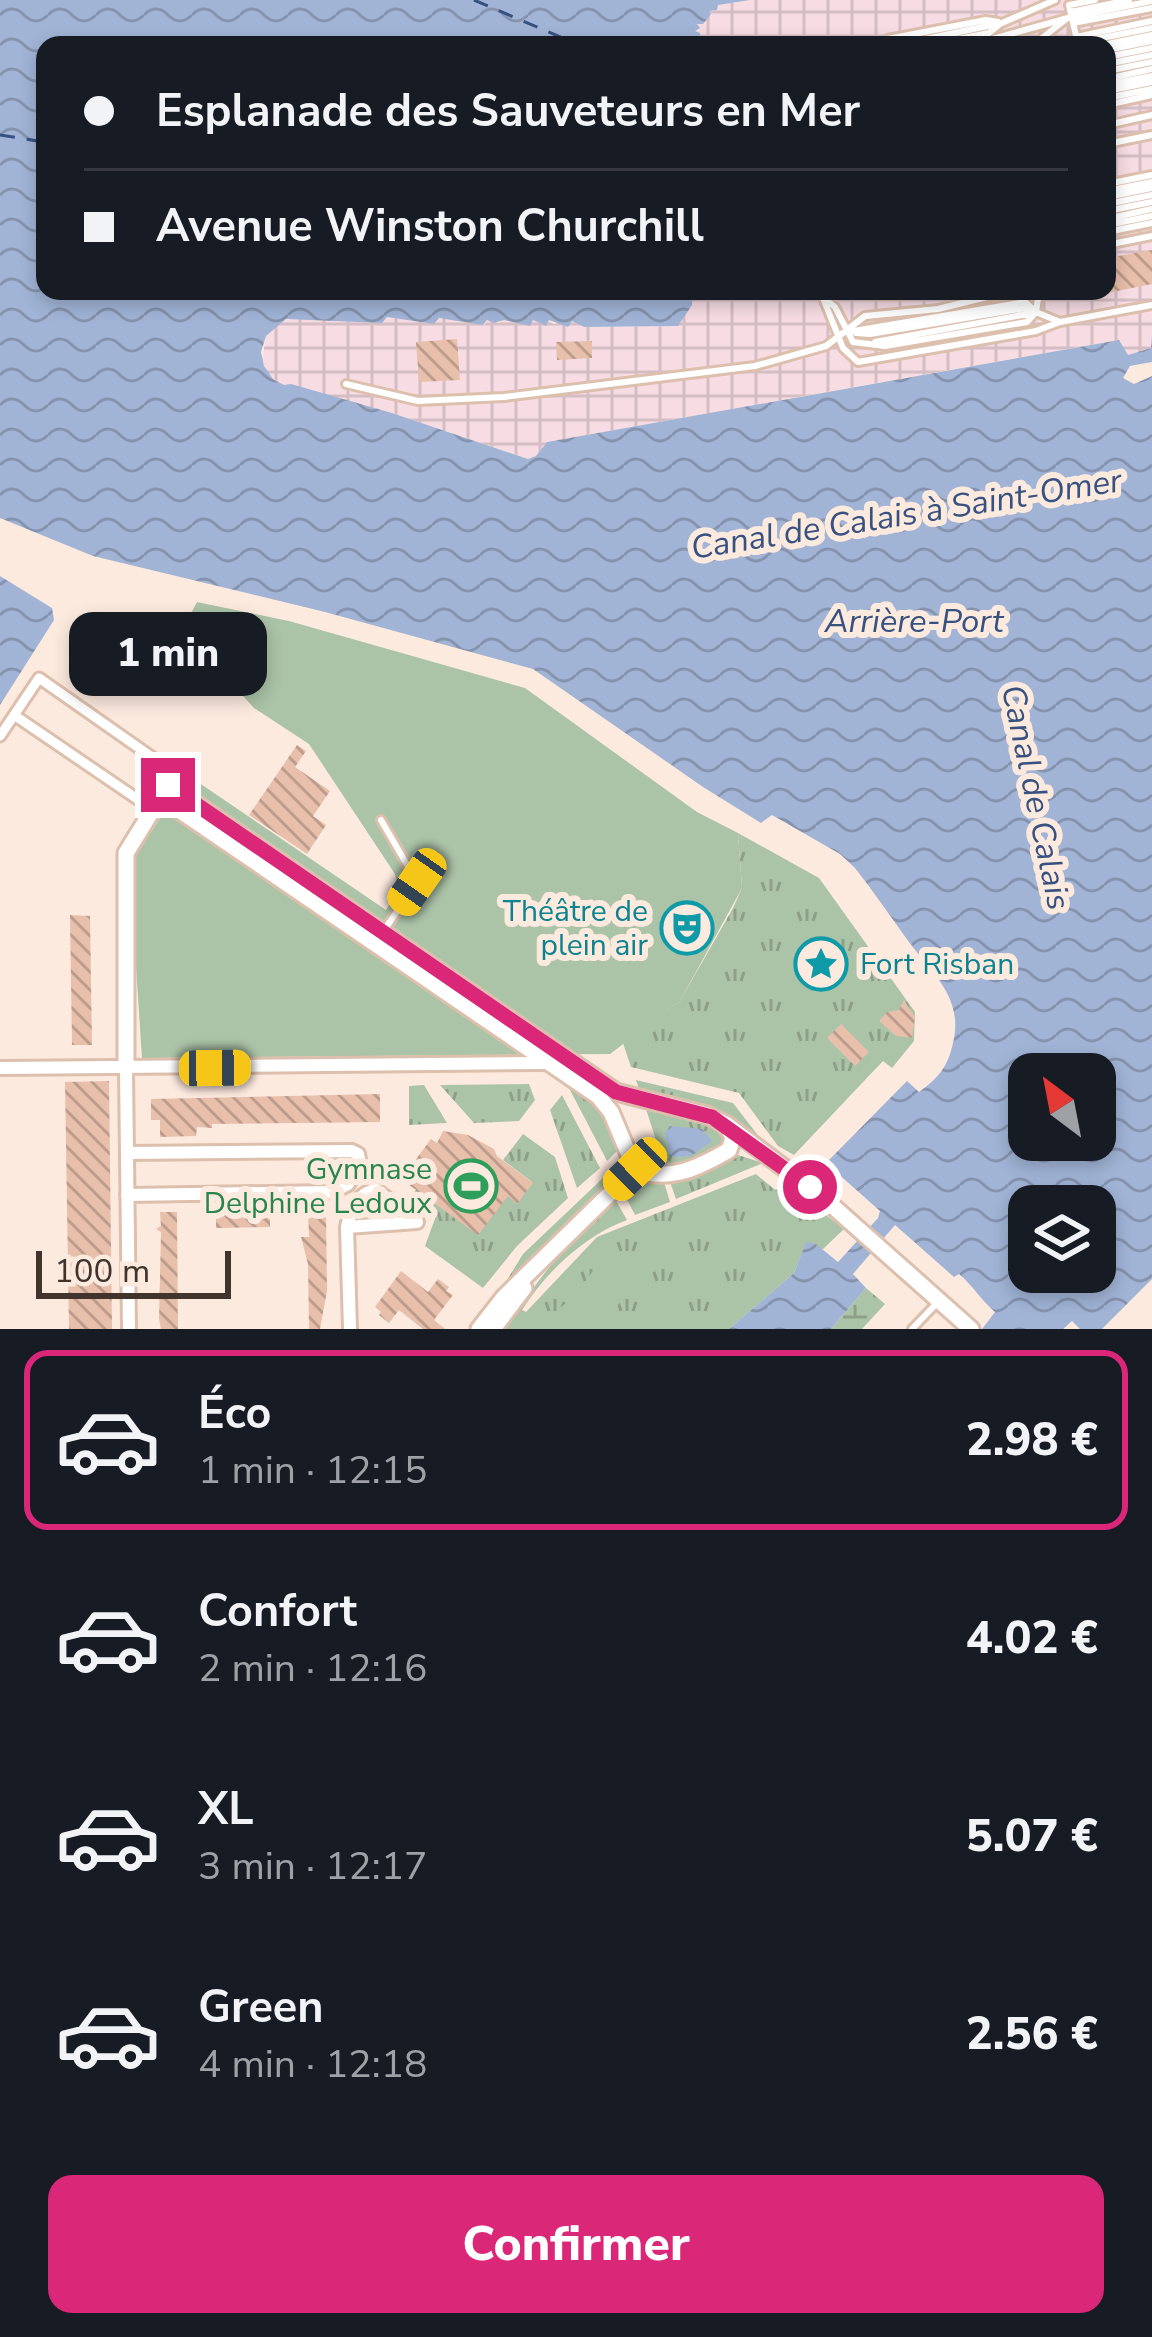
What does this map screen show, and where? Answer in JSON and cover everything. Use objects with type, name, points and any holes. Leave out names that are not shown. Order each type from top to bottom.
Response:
[{"type":"street","points":[[0,736],[40,678],[164,791],[598,1096],[611,1112],[635,1169],[649,1174],[688,1172],[729,1150],[747,1150],[772,1160]]},
{"type":"street","points":[[14,716],[164,791],[624,1095],[707,1115],[727,1125],[847,1218],[968,1326]]},
{"type":"street","points":[[129,1329],[126,853],[164,791]]},
{"type":"street","points":[[0,1068],[550,1063]]},
{"type":"street","points":[[611,1112],[613,1102],[624,1095]]},
{"type":"street","points":[[727,1125],[734,1138],[729,1150]]},
{"type":"street","points":[[127,1153],[352,1151],[361,1164],[342,1190],[333,1192],[127,1195]]},
{"type":"street","points":[[479,1329],[504,1297],[635,1169]]},
{"type":"street","points":[[347,1227],[417,1222],[371,1190],[351,1211],[347,1227],[350,1329]]},
{"type":"street","points":[[493,1329],[539,1265]]},
{"type":"lane","points":[[958,36],[1055,0]]},
{"type":"lane","points":[[1044,36],[1096,0]]},
{"type":"lane","points":[[1001,36],[1129,0]]},
{"type":"lane","points":[[1071,15],[1152,4]]},
{"type":"lane","points":[[1071,15],[1076,36]]},
{"type":"lane","points":[[933,36],[987,27]]},
{"type":"lane","points":[[1116,50],[1152,58]]},
{"type":"lane","points":[[1116,72],[1152,58]]},
{"type":"lane","points":[[1116,72],[1152,58]]},
{"type":"lane","points":[[1116,72],[1152,58]]},
{"type":"lane","points":[[1116,72],[1152,58]]},
{"type":"lane","points":[[1116,72],[1152,58]]},
{"type":"lane","points":[[1116,123],[1152,115]]},
{"type":"lane","points":[[1116,142],[1152,135]]},
{"type":"lane","points":[[1116,206],[1152,199]]},
{"type":"lane","points":[[1116,206],[1152,199]]},
{"type":"lane","points":[[1116,206],[1152,199]]},
{"type":"lane","points":[[1116,206],[1152,199]]},
{"type":"lane","points":[[1116,243],[1152,236]]},
{"type":"lane","points":[[827,300],[849,356]]},
{"type":"lane","points":[[830,300],[853,342],[885,344],[1027,322],[1036,312],[1038,300]]},
{"type":"lane","points":[[346,383],[418,401],[504,397],[754,366],[826,346],[865,316],[938,309],[974,300]]},
{"type":"lane","points":[[826,346],[858,362],[1152,305]]},
{"type":"lane","points":[[847,331],[1026,308],[1060,322]]},
{"type":"lane","points":[[380,820],[417,882],[383,932]]},
{"type":"lane","points":[[912,1329],[940,1300]]},
{"type":"shaded area","points":[[750,0],[1152,0],[1152,348],[1127,356],[1118,340],[547,442],[528,459],[392,413],[284,385],[269,376],[262,361],[266,336],[280,322],[298,317],[677,326],[689,300],[1116,300],[1116,36],[700,36],[694,32],[717,5]]},
{"type":"green space","points":[[197,602],[289,621],[525,688],[697,812],[738,833],[742,888],[680,1001],[610,1054],[142,1058],[133,858],[189,776],[386,910],[399,891],[395,874],[309,744],[254,708],[182,630]]},
{"type":"green space","points":[[738,833],[819,878],[915,1012],[914,1041],[892,1068],[883,1061],[794,1155],[778,1146],[739,1093],[631,1067],[623,1043],[680,1001],[733,908],[742,888]]},
{"type":"green space","points":[[636,1080],[733,1103],[759,1141],[640,1092]]},
{"type":"green space","points":[[571,1082],[602,1107],[620,1148],[607,1161],[568,1086]]},
{"type":"green space","points":[[529,1084],[535,1100],[519,1121],[474,1123],[440,1085]]},
{"type":"green space","points":[[424,1085],[447,1123],[409,1125],[409,1086]]},
{"type":"green space","points":[[562,1095],[600,1168],[577,1188],[550,1110]]},
{"type":"green space","points":[[646,1109],[701,1121],[724,1141],[697,1159],[664,1165]]},
{"type":"green space","points":[[523,1134],[555,1157],[568,1198],[517,1246],[483,1288],[425,1246],[436,1216],[410,1198],[416,1190],[508,1196],[517,1203],[532,1182],[503,1160]]},
{"type":"green space","points":[[738,1155],[763,1163],[676,1199],[669,1179],[692,1178]]},
{"type":"green space","points":[[756,1174],[774,1189],[803,1197],[844,1229],[823,1249],[806,1243],[794,1273],[729,1329],[502,1329],[560,1253],[615,1199],[627,1220],[596,1235],[567,1257],[522,1310],[526,1312],[597,1237]]},
{"type":"green space","points":[[604,1177],[609,1186],[504,1285],[523,1254]]},
{"type":"green space","points":[[642,1178],[663,1179],[670,1202],[635,1215],[623,1192]]},
{"type":"green space","points":[[636,1260],[636,1280],[601,1329],[551,1329],[555,1314],[577,1295],[592,1272]]},
{"type":"green space","points":[[866,1288],[885,1304],[862,1329],[831,1329]]},
{"type":"water","name":"Arrière-Port","points":[[0,0],[750,0],[709,11],[703,24],[697,24],[700,28],[695,31],[700,36],[36,36],[36,300],[692,300],[678,326],[584,327],[572,321],[568,327],[549,320],[546,326],[533,320],[530,326],[504,320],[487,320],[483,325],[439,318],[434,324],[387,317],[382,323],[286,319],[266,336],[261,352],[264,366],[284,385],[392,413],[528,459],[547,442],[1119,340],[1128,355],[1151,348],[1152,334],[1152,362],[1130,366],[1123,378],[1134,384],[1152,376],[1152,1279],[1102,1329],[1080,1329],[1072,1321],[1063,1329],[982,1329],[995,1312],[959,1274],[954,1277],[895,1225],[853,1274],[866,1288],[831,1329],[729,1329],[794,1273],[806,1242],[816,1244],[838,1262],[878,1218],[880,1211],[826,1163],[907,1081],[919,1092],[944,1067],[955,1030],[944,988],[840,854],[772,815],[761,823],[533,669],[93,556],[0,518]]},
{"type":"water","points":[[0,576],[52,608],[54,620],[0,705]]},
{"type":"water","points":[[670,1126],[702,1129],[712,1141],[691,1156],[671,1157],[665,1134]]},
{"type":"building","points":[[1152,250],[1152,284],[1116,291],[1116,256]]},
{"type":"building","points":[[457,339],[460,380],[419,382],[416,342]]},
{"type":"building","points":[[592,341],[592,358],[557,360],[556,342]]},
{"type":"building","points":[[297,745],[306,751],[295,767],[330,791],[313,816],[326,825],[307,854],[249,815]]},
{"type":"building","points":[[70,915],[90,916],[92,1045],[72,1045]]},
{"type":"building","points":[[904,1000],[915,1017],[912,1038],[896,1036],[879,1021],[887,1012],[899,1010]]},
{"type":"building","points":[[841,1024],[869,1052],[855,1066],[827,1038]]},
{"type":"building","points":[[109,1081],[112,1329],[69,1329],[65,1082]]},
{"type":"building","points":[[380,1094],[380,1122],[212,1124],[212,1128],[197,1127],[196,1136],[160,1137],[160,1120],[151,1120],[151,1099]]},
{"type":"building","name":"Gymnase Delphine Ledoux","points":[[443,1131],[468,1135],[494,1149],[533,1183],[517,1204],[508,1196],[478,1235],[401,1179],[431,1139],[437,1143]]},
{"type":"building","points":[[270,1210],[270,1227],[216,1228],[216,1211]]},
{"type":"building","points":[[308,1210],[326,1210],[327,1291],[320,1329],[309,1329],[308,1264],[301,1237],[309,1237]]},
{"type":"building","points":[[160,1212],[177,1212],[178,1329],[161,1329],[159,1319],[161,1232],[156,1229],[161,1226]]},
{"type":"building","points":[[401,1271],[428,1292],[438,1279],[449,1287],[446,1291],[453,1295],[434,1320],[445,1329],[423,1329],[399,1310],[389,1323],[379,1315],[375,1307]]},
{"type":"ferry route","points":[[474,0],[558,36]]},
{"type":"ferry route","points":[[0,135],[36,141]]},
{"type":"place","name":"Théâtre de plein air","points":[[687,928]]},
{"type":"place","name":"Fort Risban","points":[[821,964]]},
{"type":"place","name":"Gymnase Delphine Ledoux","points":[[471,1186]]},
{"type":"route","points":[[168,785],[616,1092],[712,1117],[810,1187]]},
{"type":"water label","name":"Canal de Calais à Saint-Omer","points":[[906,513]]},
{"type":"water label","name":"Canal de Calais","points":[[1037,797]]}]
